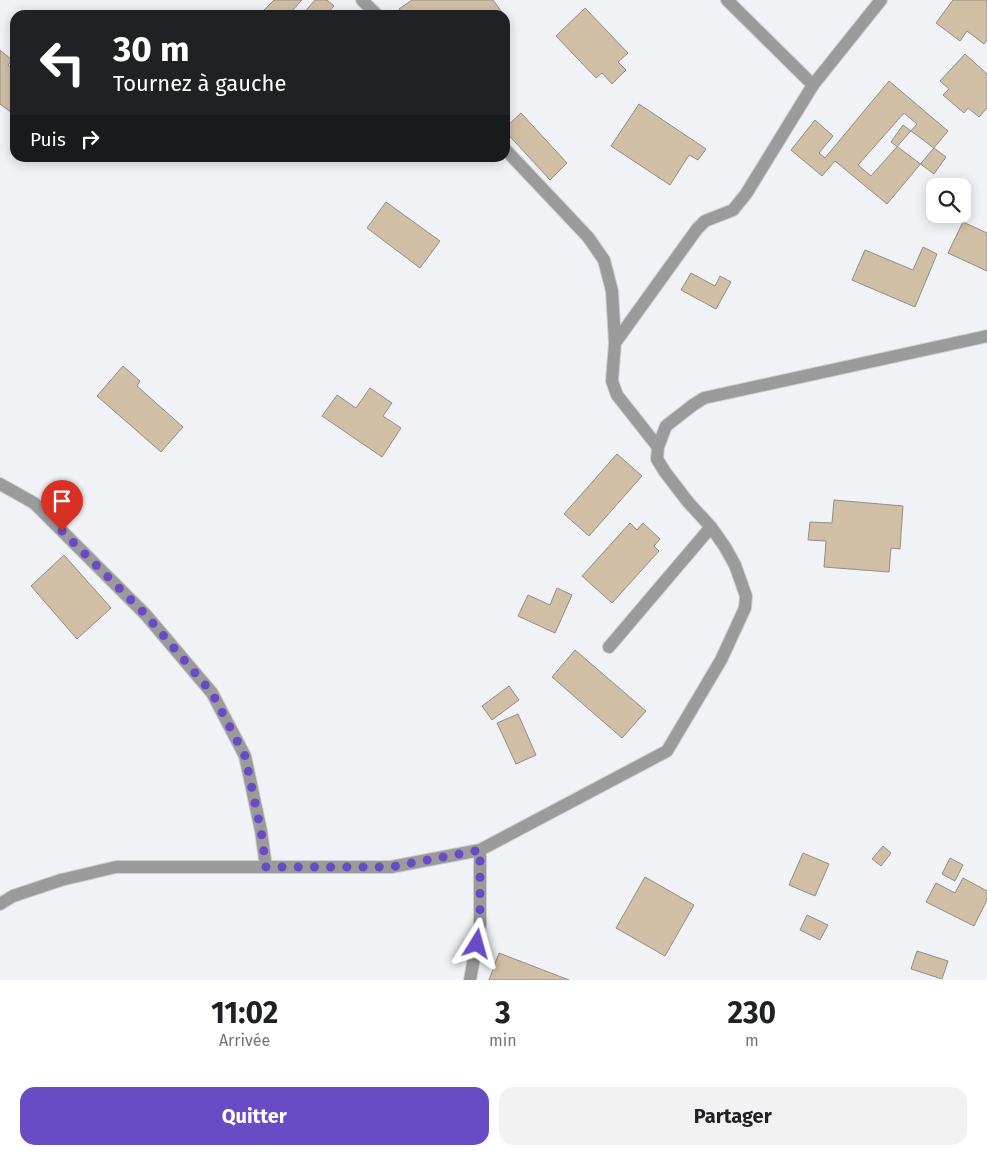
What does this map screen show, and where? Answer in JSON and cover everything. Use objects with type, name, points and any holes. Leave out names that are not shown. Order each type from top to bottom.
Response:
[{"type":"street","points":[[362,0],[372,10]]},
{"type":"street","points":[[727,0],[813,85]]},
{"type":"street","points":[[615,343],[697,229],[705,221],[733,210],[746,194],[813,85],[882,0]]},
{"type":"street","points":[[510,154],[588,237],[604,260],[612,291],[615,343],[612,381],[617,395],[658,447]]},
{"type":"street","points":[[0,904],[13,896],[61,880],[116,867],[391,867],[480,850],[667,751],[721,660],[745,608],[746,596],[736,565],[711,527],[664,472],[657,459],[658,447],[666,426],[704,398],[987,336]]},
{"type":"street","points":[[0,484],[34,503],[146,615],[212,693],[245,756],[261,831],[266,867]]},
{"type":"street","points":[[609,647],[711,527]]},
{"type":"street","points":[[470,980],[480,925],[480,850]]},
{"type":"building","points":[[274,0],[302,0],[293,10],[264,10]]},
{"type":"building","points":[[315,0],[327,0],[334,6],[330,10],[306,10]]},
{"type":"building","points":[[412,0],[493,0],[500,10],[400,10]]},
{"type":"building","points":[[953,0],[987,0],[987,40],[984,44],[967,31],[960,41],[936,23]]},
{"type":"building","points":[[585,8],[628,53],[618,62],[626,70],[612,84],[602,73],[596,78],[556,36]]},
{"type":"building","points":[[0,50],[10,58],[8,65],[10,67],[10,112],[0,104]]},
{"type":"building","points":[[965,54],[987,74],[987,108],[979,117],[968,108],[964,113],[943,95],[949,89],[940,81]]},
{"type":"building","points":[[889,81],[948,131],[887,204],[835,161],[822,176],[791,150],[815,120],[833,136],[819,153],[825,158]],"holes":[[[904,113],[917,124],[871,176],[858,165]]]},
{"type":"building","points":[[639,104],[706,149],[698,160],[689,155],[670,185],[611,146]]},
{"type":"building","points":[[521,113],[567,163],[550,180],[510,136],[510,123]]},
{"type":"building","points":[[903,125],[946,157],[934,174],[891,142]]},
{"type":"building","points":[[386,202],[440,241],[420,268],[367,228]]},
{"type":"building","points":[[963,223],[987,233],[987,271],[948,253]]},
{"type":"building","points":[[923,247],[937,254],[915,307],[852,280],[865,250],[913,270]]},
{"type":"building","points":[[691,273],[715,286],[720,276],[731,282],[716,309],[681,290]]},
{"type":"building","points":[[123,366],[140,381],[137,386],[183,427],[161,452],[97,396]]},
{"type":"building","points":[[370,388],[392,403],[383,416],[401,428],[382,457],[322,416],[337,395],[356,408]]},
{"type":"building","points":[[617,454],[642,476],[589,536],[564,514]]},
{"type":"building","points":[[834,500],[903,506],[900,549],[891,548],[889,572],[824,567],[826,541],[808,540],[810,522],[832,523]]},
{"type":"building","points":[[630,523],[637,530],[643,523],[660,539],[654,546],[659,551],[612,603],[582,576]]},
{"type":"building","points":[[64,555],[111,608],[77,639],[31,586]]},
{"type":"building","points":[[557,588],[572,595],[555,633],[518,616],[528,595],[550,605]]},
{"type":"building","points":[[575,650],[646,711],[622,738],[552,677]]},
{"type":"building","points":[[509,686],[519,700],[492,720],[482,706]]},
{"type":"building","points":[[518,714],[536,755],[516,764],[497,723]]},
{"type":"building","points":[[883,846],[891,853],[881,866],[872,859]]},
{"type":"building","points":[[803,853],[829,864],[815,896],[789,885]]},
{"type":"building","points":[[950,858],[963,865],[955,881],[942,874]]},
{"type":"building","points":[[645,877],[694,905],[665,956],[616,928]]},
{"type":"building","points":[[963,878],[987,891],[987,900],[974,926],[926,902],[936,883],[955,893]]},
{"type":"building","points":[[807,915],[828,925],[820,940],[800,930]]},
{"type":"building","points":[[917,951],[948,961],[942,979],[911,969]]},
{"type":"building","points":[[499,953],[569,980],[489,980]]},
{"type":"route","points":[[62,531],[146,615],[212,693],[245,756],[261,831],[266,867],[391,867],[480,850],[480,925],[477,944]]}]
